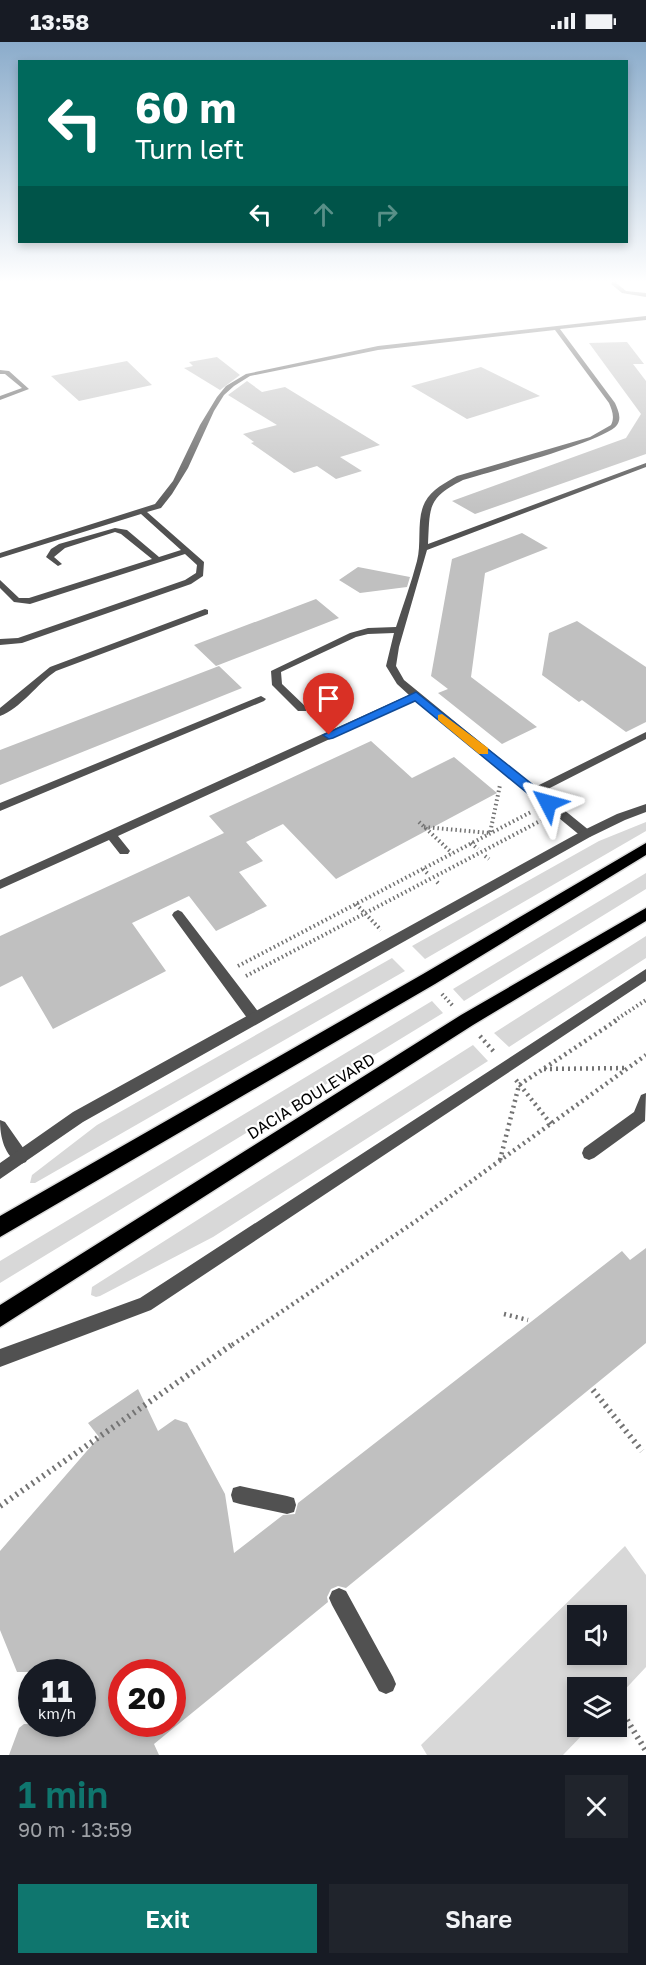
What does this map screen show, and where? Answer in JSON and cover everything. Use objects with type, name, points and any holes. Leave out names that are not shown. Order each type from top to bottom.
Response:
[{"type":"main road","points":[[0,1227],[419,985],[646,848]]},
{"type":"main road","name":"DACIA BOULEVARD","points":[[0,1317],[467,1020],[646,914]]},
{"type":"street","points":[[0,556],[158,506],[167,497],[182,472],[219,398],[236,382],[248,375],[321,360]]},
{"type":"street","points":[[580,360],[612,403],[618,415],[617,421],[607,430],[592,438],[442,486],[433,494],[425,516],[425,548],[399,630],[391,666],[400,682],[416,696],[586,834]]},
{"type":"street","points":[[0,372],[7,372],[26,389],[0,398]]},
{"type":"street","points":[[425,548],[646,465]]},
{"type":"street","points":[[0,642],[19,641],[195,578],[202,570],[201,564],[143,512]]},
{"type":"street","points":[[58,564],[50,557],[57,549],[115,530],[124,532],[158,560]]},
{"type":"street","points":[[0,583],[17,600],[30,601],[186,550]]},
{"type":"street","points":[[0,713],[14,703],[39,677],[52,669],[205,612]]},
{"type":"street","points":[[302,709],[277,685],[276,671],[353,635],[368,631],[399,630]]},
{"type":"street","points":[[0,885],[416,696]]},
{"type":"street","points":[[0,807],[261,699]]},
{"type":"street","points":[[534,792],[646,735]]},
{"type":"street","points":[[0,1172],[78,1117],[586,834],[646,808]]},
{"type":"street","points":[[111,835],[123,851]]},
{"type":"street","points":[[178,915],[255,1018]]},
{"type":"street","points":[[0,1358],[145,1304],[646,974]]},
{"type":"street","points":[[589,1153],[640,1116],[646,1098]]},
{"type":"street","points":[[0,1127],[21,1157]]},
{"type":"street","points":[[240,1495],[286,1505]]},
{"type":"street","points":[[339,1598],[386,1684]]},
{"type":"path","points":[[490,833],[500,783]]},
{"type":"path","points":[[226,980],[452,853],[548,803]]},
{"type":"path","points":[[226,980],[558,812]]},
{"type":"path","points":[[418,822],[452,853]]},
{"type":"path","points":[[424,827],[490,833]]},
{"type":"path","points":[[471,843],[478,849]]},
{"type":"path","points":[[423,869],[429,875]]},
{"type":"path","points":[[500,1161],[519,1084],[646,1000]]},
{"type":"path","points":[[0,1506],[500,1161],[646,1055]]},
{"type":"path","points":[[544,1069],[627,1068]]},
{"type":"path","points":[[504,1314],[528,1320]]},
{"type":"path","points":[[593,1389],[642,1451]]},
{"type":"path","points":[[627,1720],[646,1751]]},
{"type":"shaded area","points":[[646,822],[646,831],[425,959],[412,946],[599,841]]},
{"type":"shaded area","points":[[646,873],[646,889],[464,1001],[453,989]]},
{"type":"shaded area","points":[[646,936],[646,958],[509,1047],[494,1033]]},
{"type":"shaded area","points":[[392,958],[405,971],[35,1183],[30,1183],[32,1175],[97,1125]]},
{"type":"shaded area","points":[[432,1001],[443,1013],[0,1283],[0,1261]]},
{"type":"shaded area","points":[[473,1045],[488,1061],[213,1237],[100,1296],[91,1295],[92,1287]]},
{"type":"shaded area","points":[[625,1546],[646,1575],[646,1667],[627,1687],[627,1677],[567,1677],[567,1737],[580,1737],[563,1755],[427,1755],[421,1745]]},
{"type":"building","points":[[221,360],[240,375],[220,390],[184,368],[193,366],[189,362]]},
{"type":"building","points":[[601,360],[641,360],[644,364],[633,364],[646,381],[646,454],[475,514],[452,501],[626,438],[641,414]]},
{"type":"building","points":[[127,361],[152,385],[79,401],[51,376]]},
{"type":"building","points":[[481,367],[540,396],[467,419],[411,386]]},
{"type":"building","points":[[247,381],[262,392],[285,387],[380,445],[340,457],[362,471],[336,479],[317,466],[294,473],[251,443],[254,442],[243,434],[277,425],[228,395]]},
{"type":"building","points":[[522,533],[548,548],[485,573],[471,677],[537,727],[502,744],[438,693],[448,689],[431,676],[452,559]]},
{"type":"building","points":[[358,567],[410,577],[407,587],[360,593],[339,580]]},
{"type":"building","points":[[316,599],[339,618],[216,666],[194,645]]},
{"type":"building","points":[[577,621],[646,667],[646,722],[626,732],[542,675],[549,633]]},
{"type":"building","points":[[219,666],[242,688],[0,785],[0,750]]},
{"type":"building","points":[[371,741],[412,778],[454,757],[497,793],[336,879],[283,824],[246,842],[263,861],[239,872],[267,906],[216,931],[189,896],[132,923],[166,971],[53,1029],[22,976],[0,987],[0,936],[224,833],[209,816]]},
{"type":"building","points":[[646,1248],[646,1343],[346,1588],[338,1586],[331,1589],[327,1597],[328,1602],[186,1718],[186,1659],[108,1659],[108,1737],[163,1737],[154,1744],[159,1755],[9,1755],[18,1731],[18,1737],[96,1737],[96,1659],[18,1659],[17,1672],[0,1630],[0,1551],[99,1437],[88,1423],[138,1389],[158,1431],[175,1419],[187,1423],[225,1494],[234,1553],[283,1515],[295,1514],[298,1503],[622,1251],[630,1260]]},
{"type":"slow traffic","points":[[442,717],[483,751]]},
{"type":"route","points":[[329,735],[416,696],[548,803]]}]
